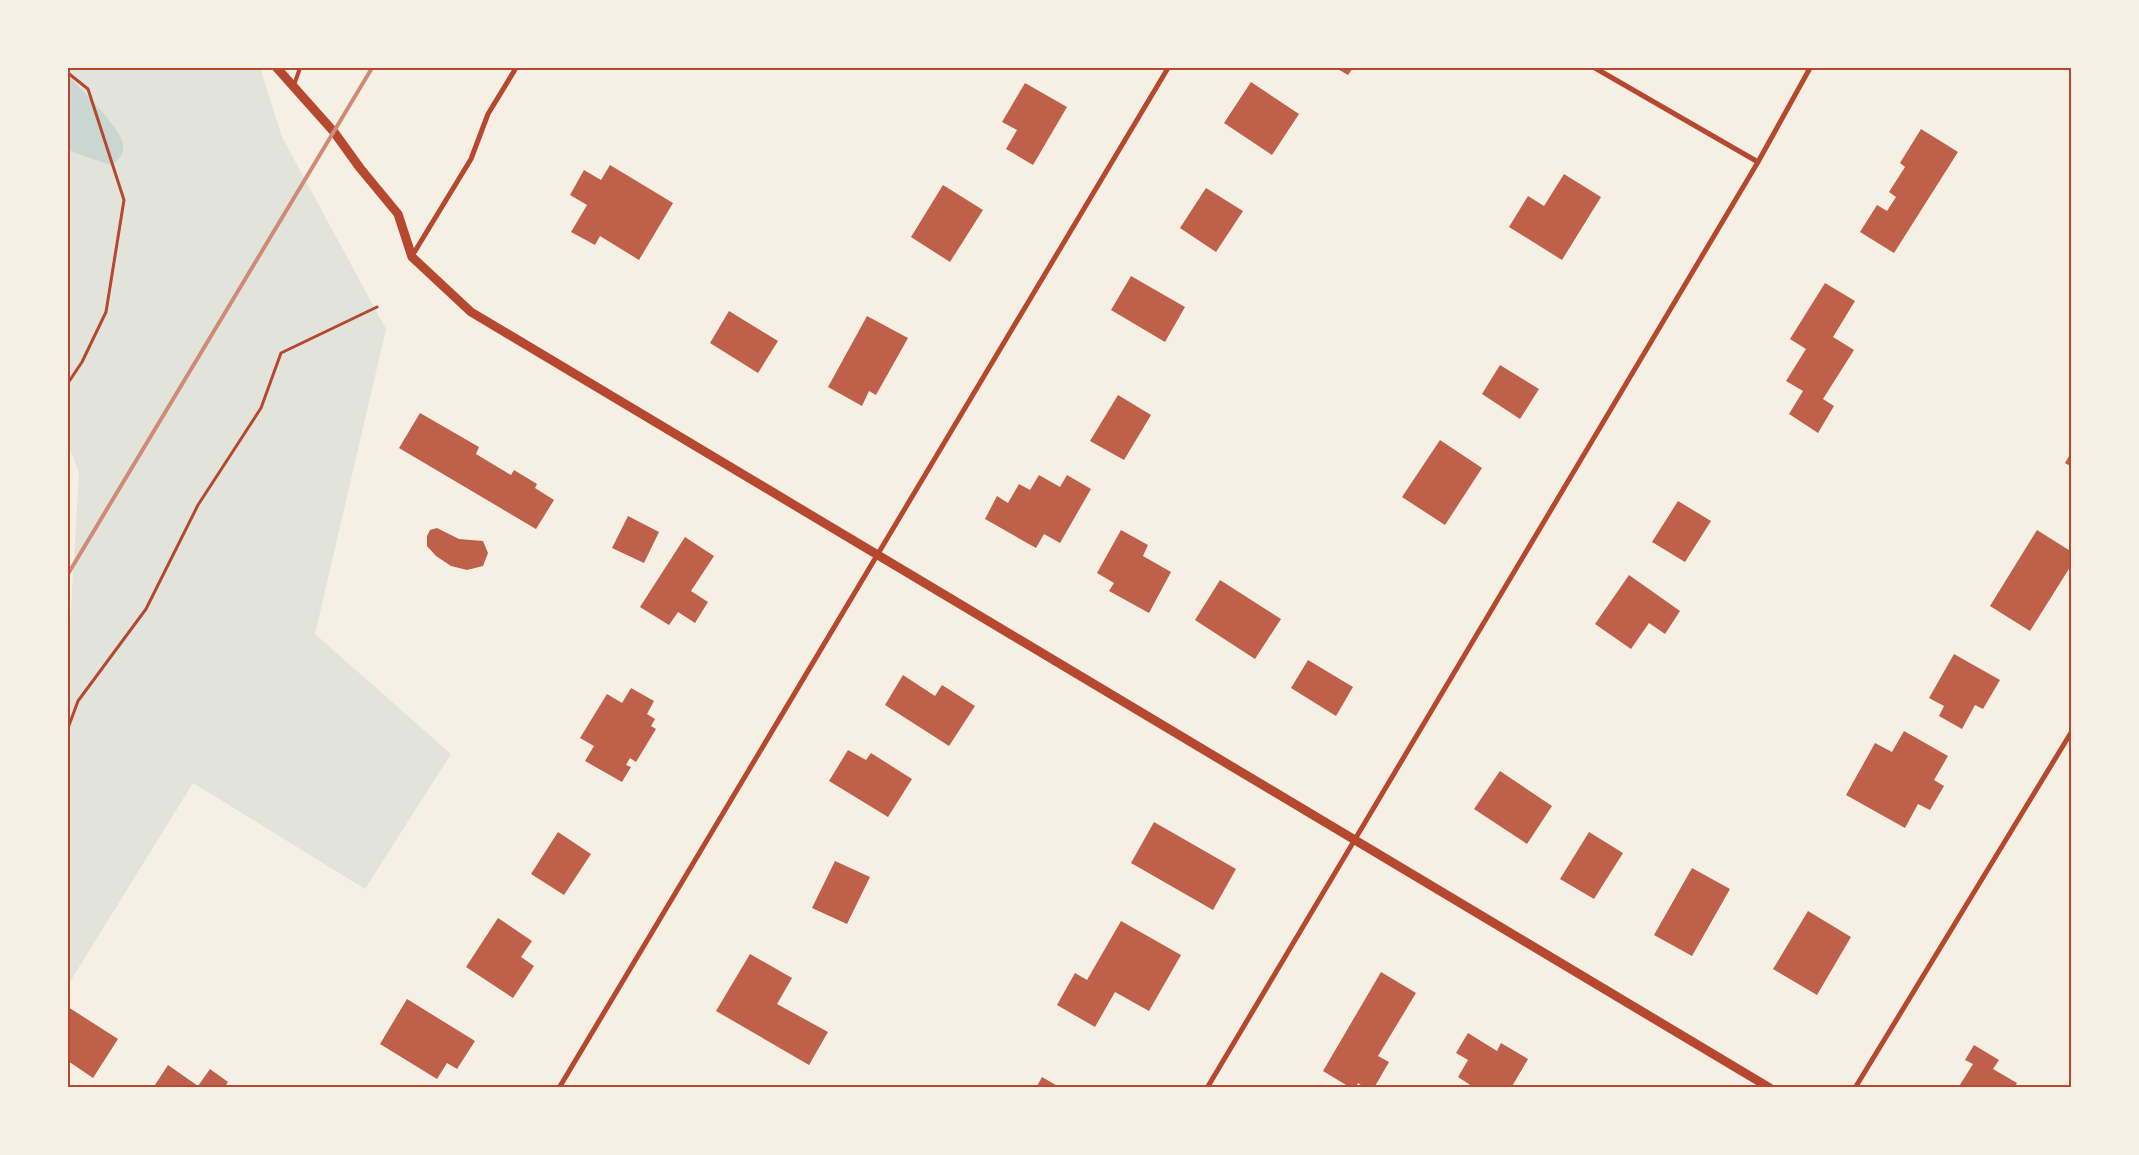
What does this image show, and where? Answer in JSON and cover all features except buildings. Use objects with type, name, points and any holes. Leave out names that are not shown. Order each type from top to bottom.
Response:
[{"type":"street","points":[[276,68],[334,132],[360,168],[398,214],[412,257],[472,312],[1770,1088]]},
{"type":"street","points":[[412,257],[471,159],[488,114],[516,68]]},
{"type":"street","points":[[559,1088],[1168,68]]},
{"type":"street","points":[[1595,68],[1758,162]]},
{"type":"street","points":[[1206,1088],[1758,162],[1810,68]]},
{"type":"street","points":[[1855,1088],[2072,731]]},
{"type":"lane","points":[[294,88],[300,68]]},
{"type":"path","points":[[68,73],[88,89],[124,200],[106,312],[82,362],[68,383]]},
{"type":"path","points":[[68,728],[78,701],[146,609],[198,505],[261,408],[281,353],[377,307]]},
{"type":"shaded area","points":[[68,68],[260,68],[282,137],[386,329],[315,634],[451,754],[365,889],[193,783],[68,985],[68,628],[70,624],[79,473],[68,444]]},
{"type":"shaded area","points":[[68,76],[99,108],[120,136],[123,143],[122,154],[110,165],[68,150]]},
{"type":"railway","points":[[68,574],[372,68]]}]
